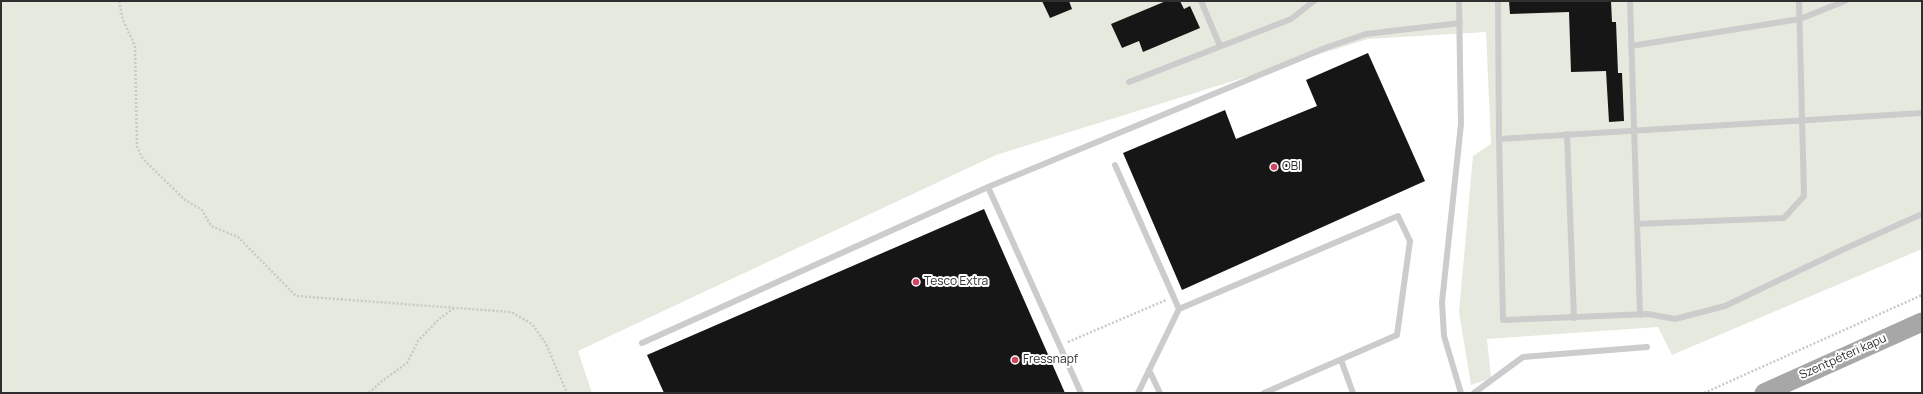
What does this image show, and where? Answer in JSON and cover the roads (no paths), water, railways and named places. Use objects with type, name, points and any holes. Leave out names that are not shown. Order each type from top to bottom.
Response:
[{"type":"main road","name":"Szentpéteri kapu","points":[[1764,393],[1922,322]]},
{"type":"lane","points":[[1201,1],[1220,46]]},
{"type":"lane","points":[[1129,82],[1291,19],[1314,1]]},
{"type":"lane","points":[[1459,1],[1461,124],[1442,302],[1444,336],[1461,393]]},
{"type":"lane","points":[[1498,1],[1503,320],[1640,315],[1675,319],[1725,306],[1842,250],[1922,214]]},
{"type":"lane","points":[[1630,1],[1640,315]]},
{"type":"lane","points":[[1637,224],[1784,218],[1804,196],[1799,1]]},
{"type":"lane","points":[[1631,46],[1800,19],[1845,1]]},
{"type":"lane","points":[[642,343],[988,187],[1325,48],[1366,34],[1460,23]]},
{"type":"lane","points":[[1499,139],[1922,113]]},
{"type":"lane","points":[[1567,134],[1574,318]]},
{"type":"lane","points":[[1115,165],[1179,309]]},
{"type":"lane","points":[[988,187],[1081,393]]},
{"type":"lane","points":[[1138,393],[1179,309],[1398,216],[1410,241],[1397,335],[1264,393]]},
{"type":"lane","points":[[1474,393],[1523,356],[1647,347]]},
{"type":"lane","points":[[1341,360],[1353,393]]},
{"type":"lane","points":[[1149,370],[1160,393]]},
{"type":"place","name":"OBI","points":[[1274,167]]},
{"type":"place","name":"Tesco Extra","points":[[916,282]]},
{"type":"place","name":"Fressnapf","points":[[1015,360]]}]
